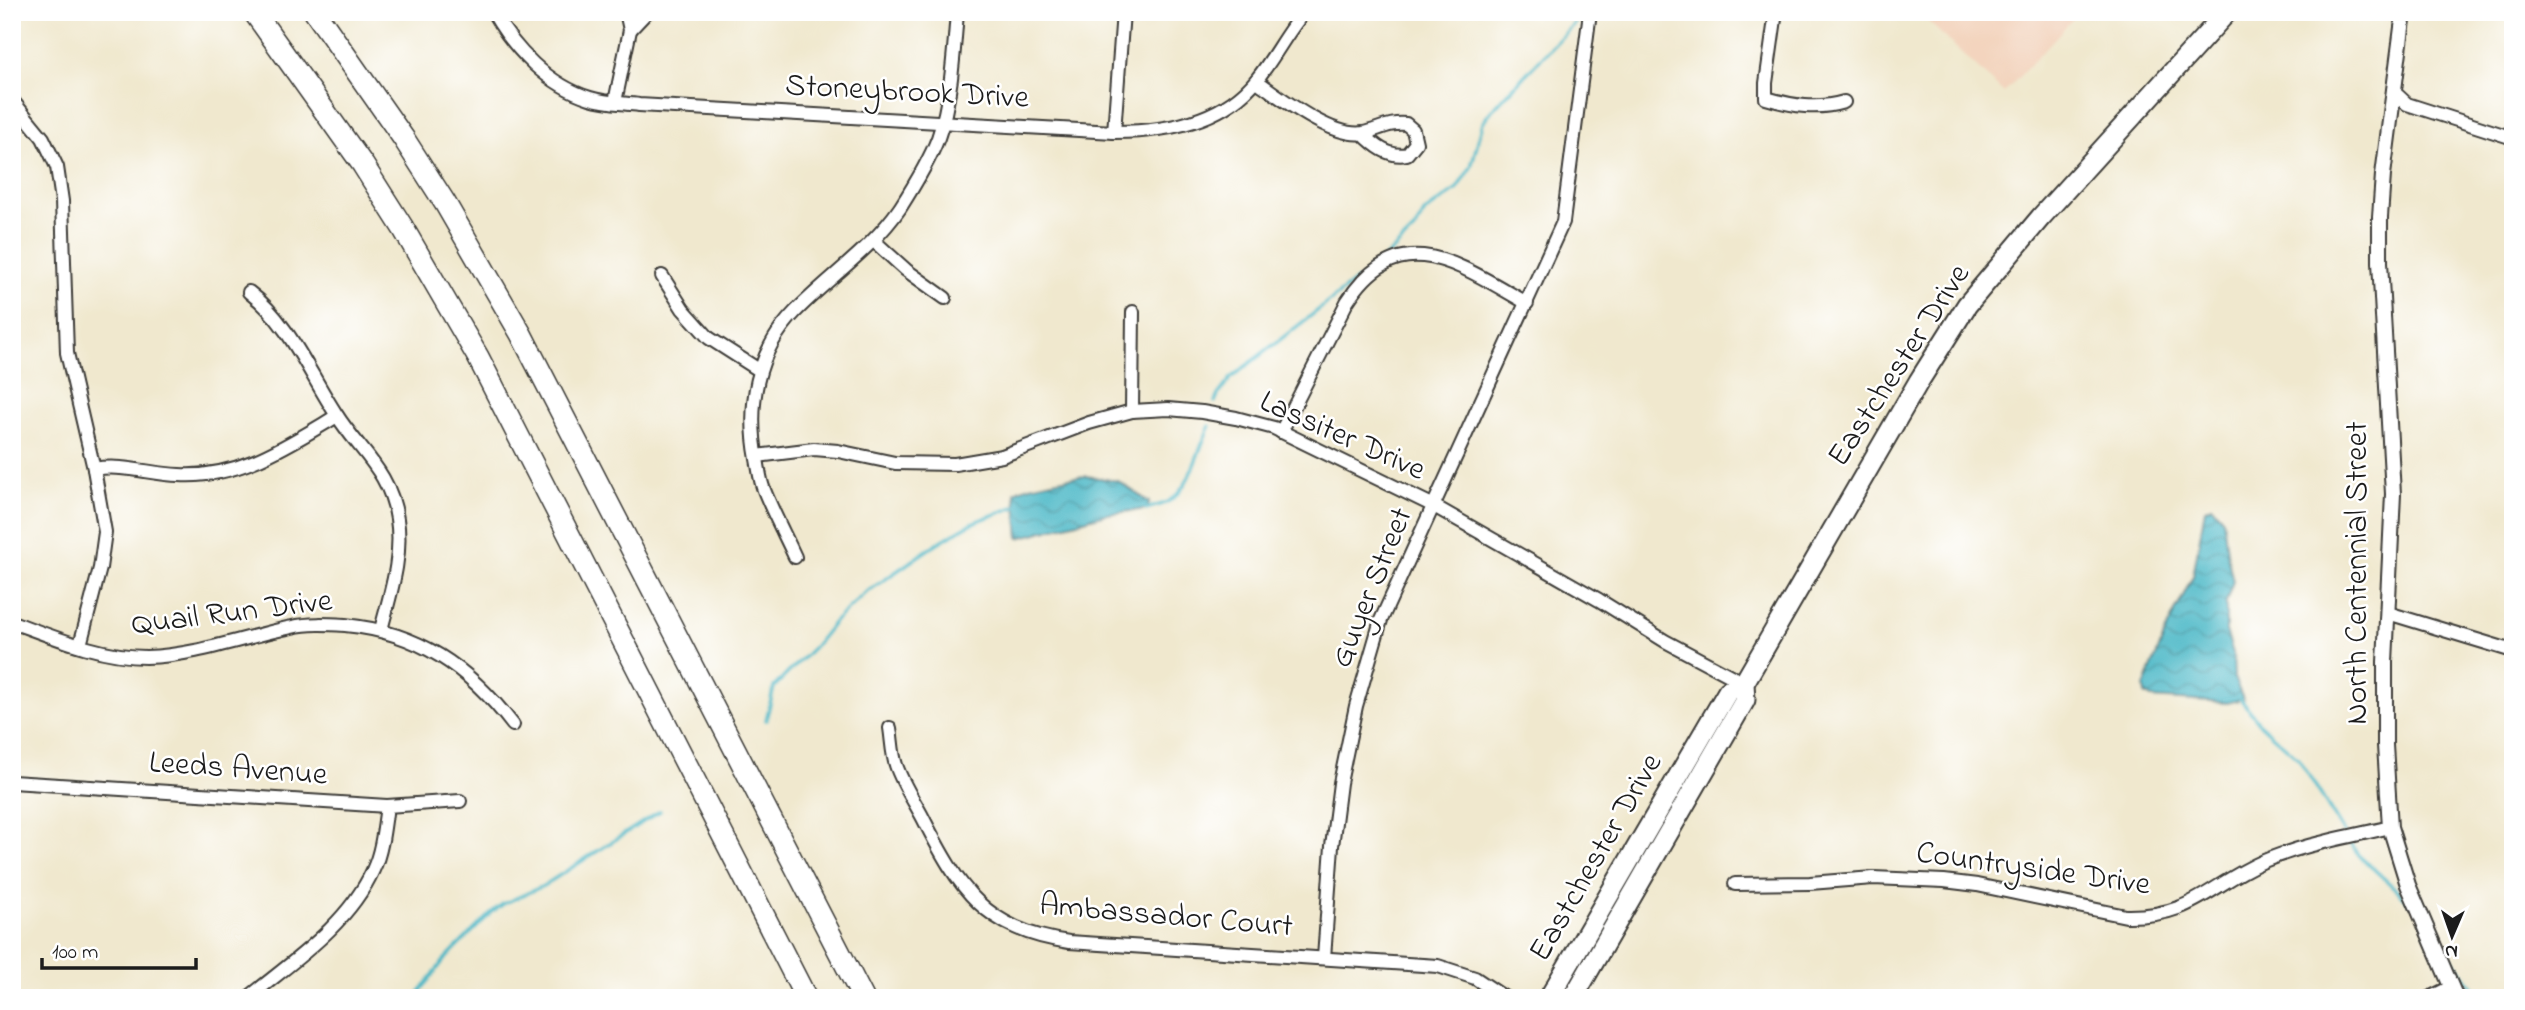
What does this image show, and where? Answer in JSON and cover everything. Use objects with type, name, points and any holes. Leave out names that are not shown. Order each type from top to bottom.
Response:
[{"type":"highway","points":[[254,12],[363,165],[478,356],[806,998]]},
{"type":"highway","points":[[315,12],[404,139],[521,334],[863,998]]},
{"type":"highway","points":[[765,918],[799,998]]},
{"type":"main road","name":"Eastchester Drive","points":[[1549,998],[1728,691],[1744,683],[1919,381],[1967,305],[2041,217],[2227,12]]},
{"type":"main road","name":"Eastchester Drive","points":[[1573,998],[1745,700],[1744,683]]},
{"type":"street","name":"Stoneybrook Drive","points":[[493,12],[517,47],[546,75],[590,99],[639,105],[1114,132],[1150,132],[1180,127],[1211,114],[1234,100],[1256,81],[1304,12]]},
{"type":"street","points":[[615,102],[630,30],[626,12]]},
{"type":"street","points":[[630,30],[647,12]]},
{"type":"street","points":[[795,557],[763,488],[752,436],[752,411],[759,370],[766,354],[793,313],[874,241],[900,208],[921,173],[938,136],[953,66],[957,12]]},
{"type":"street","points":[[1114,132],[1123,12]]},
{"type":"street","name":"Guyer Street","points":[[1324,958],[1332,846],[1340,783],[1356,706],[1381,620],[1563,222],[1590,12]]},
{"type":"street","points":[[1776,12],[1766,97],[1787,104],[1811,107],[1828,107],[1844,102]]},
{"type":"street","name":"North Centennial Street","points":[[2404,12],[2383,175],[2380,262],[2393,494],[2385,745],[2390,827],[2408,885],[2453,992]]},
{"type":"street","points":[[1256,81],[1320,122],[1362,133]]},
{"type":"street","points":[[2393,91],[2407,104],[2513,138]]},
{"type":"street","points":[[12,100],[43,138],[57,167],[62,201],[67,353],[104,520],[105,544],[80,645]]},
{"type":"street","points":[[874,241],[906,270],[945,298]]},
{"type":"street","points":[[1282,432],[1347,302],[1359,282],[1382,265],[1409,256],[1442,258],[1456,263],[1527,303]]},
{"type":"street","points":[[662,276],[683,309],[709,338],[759,370]]},
{"type":"street","points":[[249,292],[267,305],[337,416],[379,468],[390,493],[400,536],[398,562],[381,630]]},
{"type":"street","points":[[1132,411],[1133,312]]},
{"type":"street","name":"Lassiter Drive","points":[[757,456],[814,449],[838,451],[895,463],[955,464],[1002,456],[1089,423],[1132,411],[1168,409],[1236,418],[1282,432],[1434,506],[1665,641],[1744,683]]},
{"type":"street","points":[[94,469],[111,466],[181,476],[227,470],[270,456],[337,416]]},
{"type":"street","points":[[2388,613],[2513,651]]},
{"type":"street","name":"Quail Run Drive","points":[[12,622],[80,645],[146,657],[198,650],[295,626],[324,624],[381,630],[422,646],[453,663],[496,702],[513,725]]},
{"type":"street","name":"Ambassador Court","points":[[890,728],[896,765],[951,872],[980,905],[1011,926],[1049,939],[1069,942],[1438,966],[1475,978],[1505,998]]},
{"type":"street","name":"Leeds Avenue","points":[[12,782],[387,806],[460,801]]},
{"type":"street","points":[[248,998],[339,921],[361,894],[374,868],[387,806]]},
{"type":"street","name":"Countryside Drive","points":[[1735,884],[1810,883],[1874,878],[1944,881],[1977,885],[2126,916],[2149,916],[2189,905],[2264,861],[2390,827]]},
{"type":"street","points":[[2428,998],[2453,992]]},
{"type":"shaded area","points":[[1918,12],[2079,12],[2004,93]]},
{"type":"water","points":[[1086,476],[1118,481],[1149,502],[1147,509],[1106,514],[1019,538],[1015,492],[1038,484]]},
{"type":"water","points":[[2212,506],[2223,519],[2233,581],[2226,602],[2226,632],[2233,653],[2234,678],[2243,699],[2227,703],[2151,698],[2145,694],[2144,687],[2168,626],[2193,576],[2205,509]]},
{"type":"waterway","points":[[1385,258],[1415,229],[1425,212],[1456,190],[1471,167],[1483,122],[1585,12]]},
{"type":"waterway","points":[[1215,402],[1232,377],[1357,280]]},
{"type":"waterway","points":[[1144,507],[1147,509],[1164,504],[1177,495],[1188,477],[1210,426]]},
{"type":"waterway","points":[[766,720],[774,687],[864,594],[936,544],[972,523],[1020,505]]},
{"type":"waterway","points":[[2238,696],[2261,725],[2299,759],[2344,833]]},
{"type":"waterway","points":[[415,998],[445,959],[491,913],[503,904],[543,886],[660,811]]},
{"type":"waterway","points":[[2349,839],[2358,855],[2409,901]]},
{"type":"waterway","points":[[2439,941],[2481,998]]}]
